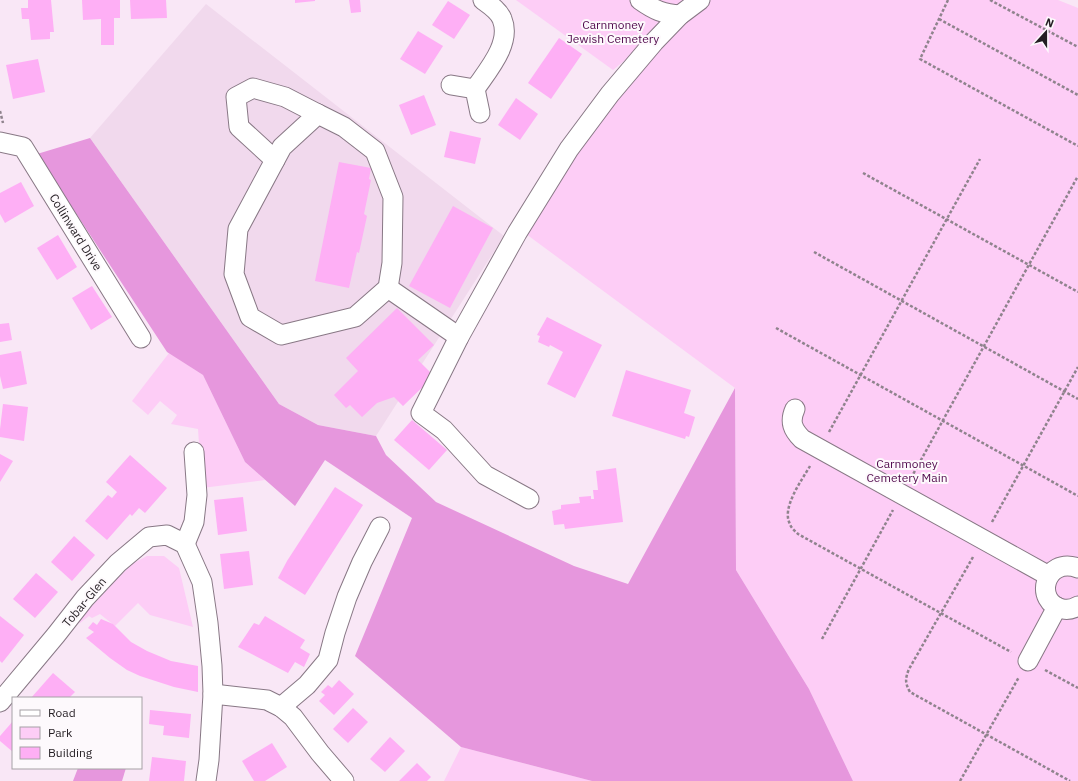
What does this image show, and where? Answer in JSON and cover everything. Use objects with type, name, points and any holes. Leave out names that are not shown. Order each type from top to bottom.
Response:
[{"type":"street","points":[[480,113],[475,88],[499,53],[505,30],[502,19],[495,9],[483,0]]},
{"type":"street","points":[[640,0],[652,9],[663,13],[680,15]]},
{"type":"street","points":[[529,499],[485,475],[444,430],[421,413],[459,337],[517,233],[569,149],[610,94],[654,42],[680,15],[700,0]]},
{"type":"street","points":[[451,85],[475,88]]},
{"type":"street","points":[[275,160],[239,127],[236,97],[253,88],[285,98],[318,114],[344,127],[375,151],[393,197],[392,264],[388,288],[355,317],[281,335],[250,317],[234,274],[238,229],[282,147],[318,114]]},
{"type":"street","name":"Collinward Drive","points":[[0,142],[23,147],[141,338]]},
{"type":"street","points":[[388,288],[459,337]]},
{"type":"street","points":[[795,409],[791,417],[792,424],[802,439],[1049,576]]},
{"type":"street","points":[[194,452],[197,495],[194,522],[185,544],[202,582],[212,666],[213,694],[209,760],[206,781]]},
{"type":"street","points":[[280,707],[307,685],[328,660],[335,632],[347,597],[362,562],[380,527]]},
{"type":"street","name":"Tobar-Glen","points":[[0,702],[85,598],[118,563],[149,537],[167,535],[185,544]]},
{"type":"street","points":[[1078,568],[1071,566],[1057,568],[1049,576],[1046,586],[1046,593],[1049,600],[1057,607],[1068,610],[1078,606]]},
{"type":"street","points":[[1028,661],[1057,607]]},
{"type":"street","points":[[213,694],[267,700],[280,707],[293,717],[320,753],[344,781]]},
{"type":"path","points":[[948,0],[920,59],[1078,146]]},
{"type":"path","points":[[990,0],[1078,48]]},
{"type":"path","points":[[939,19],[1078,95]]},
{"type":"path","points":[[980,159],[792,498],[788,507],[787,516],[790,525],[798,534],[1078,688]]},
{"type":"path","points":[[863,173],[1078,292]]},
{"type":"path","points":[[822,639],[1078,176]]},
{"type":"path","points":[[814,252],[1078,399]]},
{"type":"path","points":[[776,328],[1078,496]]},
{"type":"path","points":[[960,781],[1028,661]]},
{"type":"path","points":[[910,692],[1070,781]]},
{"type":"shaded area","points":[[206,4],[504,236],[376,436],[318,425],[279,404],[90,138]]},
{"type":"shaded area","points":[[90,138],[279,404],[318,425],[376,436],[386,455],[436,502],[574,566],[628,584],[735,388],[736,570],[809,689],[853,781],[592,781],[461,747],[355,656],[412,518],[325,460],[295,506],[245,462],[203,375],[167,352],[37,154]]},
{"type":"shaded area","points":[[78,769],[126,769],[122,781],[73,781]]},
{"type":"green space","name":"Carnmoney Jewish Cemetery","points":[[516,0],[695,0],[680,15],[613,70]]},
{"type":"green space","name":"Carnmoney Cemetery Main","points":[[710,0],[1058,0],[1078,8],[1078,781],[853,781],[809,689],[736,570],[735,388],[526,234],[609,106],[682,22]]},
{"type":"green space","points":[[169,353],[203,375],[245,462],[265,480],[202,488],[198,429],[171,424],[177,415],[160,401],[148,415],[132,401]]},
{"type":"green space","points":[[147,556],[164,556],[179,568],[193,627],[150,615],[138,603],[115,626],[100,614],[92,618],[89,616],[80,623],[78,621],[132,564]]},
{"type":"green space","points":[[461,747],[592,781],[444,781]]},
{"type":"building","points":[[28,0],[51,0],[54,32],[50,32],[50,39],[31,40],[29,19],[22,19],[21,8],[28,8]]},
{"type":"building","points":[[82,0],[120,0],[120,18],[114,18],[114,45],[101,45],[101,19],[83,20]]},
{"type":"building","points":[[130,0],[166,0],[167,18],[131,19]]},
{"type":"building","points":[[295,0],[315,0],[315,1],[295,3]]},
{"type":"building","points":[[349,0],[360,0],[361,12],[351,13]]},
{"type":"building","points":[[448,1],[470,15],[454,39],[432,25]]},
{"type":"building","points":[[418,31],[443,46],[425,74],[400,59]]},
{"type":"building","points":[[559,38],[582,54],[551,99],[528,83]]},
{"type":"building","points":[[38,59],[45,92],[13,99],[6,65]]},
{"type":"building","points":[[424,95],[436,125],[411,135],[399,105]]},
{"type":"building","points":[[516,98],[538,114],[520,140],[498,125]]},
{"type":"building","points":[[450,131],[481,138],[475,164],[444,157]]},
{"type":"building","points":[[339,162],[371,168],[369,179],[371,180],[364,214],[367,216],[359,253],[357,252],[349,288],[315,281]]},
{"type":"building","points":[[21,182],[34,206],[5,223],[0,214],[0,193]]},
{"type":"building","points":[[453,206],[493,228],[450,308],[409,286]]},
{"type":"building","points":[[58,235],[77,267],[57,280],[37,248]]},
{"type":"building","points":[[92,286],[112,317],[91,330],[72,298]]},
{"type":"building","points":[[397,308],[434,345],[418,360],[434,376],[403,406],[394,397],[377,403],[362,417],[350,405],[346,408],[334,395],[358,371],[346,358]]},
{"type":"building","points":[[547,317],[602,345],[575,398],[547,384],[563,352],[550,345],[549,347],[538,342],[540,336],[537,335]]},
{"type":"building","points":[[9,323],[12,340],[0,342],[0,324]]},
{"type":"building","points":[[21,351],[27,384],[3,389],[0,376],[0,355]]},
{"type":"building","points":[[626,370],[691,390],[684,413],[695,417],[689,437],[686,436],[685,439],[612,416]]},
{"type":"building","points":[[3,404],[28,407],[24,441],[0,437]]},
{"type":"building","points":[[412,420],[447,450],[429,470],[394,440]]},
{"type":"building","points":[[0,454],[13,461],[0,482]]},
{"type":"building","points":[[130,455],[167,488],[145,513],[139,508],[132,516],[130,514],[107,540],[85,521],[108,495],[112,498],[117,492],[106,482]]},
{"type":"building","points":[[616,468],[623,522],[565,529],[564,524],[554,525],[552,511],[561,509],[561,505],[580,503],[579,497],[591,496],[591,499],[594,499],[593,490],[598,490],[596,471]]},
{"type":"building","points":[[335,487],[363,505],[305,595],[278,578],[287,561]]},
{"type":"building","points":[[243,497],[247,531],[218,535],[214,500]]},
{"type":"building","points":[[74,536],[95,555],[72,581],[51,562]]},
{"type":"building","points":[[249,551],[253,585],[224,589],[220,554]]},
{"type":"building","points":[[36,573],[58,592],[35,618],[13,599]]},
{"type":"building","points":[[0,616],[24,635],[2,663],[0,661]]},
{"type":"building","points":[[265,616],[305,640],[300,648],[310,654],[304,667],[295,662],[288,673],[238,647],[254,623],[259,625]]},
{"type":"building","points":[[101,619],[113,624],[131,642],[147,651],[171,661],[198,666],[198,692],[174,687],[140,676],[127,670],[110,658],[86,638],[94,632],[88,628],[93,622],[97,625]]},
{"type":"building","points":[[53,673],[75,692],[70,697],[32,697]]},
{"type":"building","points":[[339,680],[354,694],[334,715],[319,701],[325,695],[321,692],[328,685],[332,688]]},
{"type":"building","points":[[353,708],[368,722],[348,743],[333,729]]},
{"type":"building","points":[[150,710],[191,714],[189,738],[163,735],[164,726],[149,724]]},
{"type":"building","points":[[12,722],[12,751],[0,741],[0,736]]},
{"type":"building","points":[[390,737],[405,751],[385,772],[370,759]]},
{"type":"building","points":[[272,743],[287,767],[265,781],[254,781],[242,761]]},
{"type":"building","points":[[152,757],[186,761],[184,781],[149,781]]},
{"type":"building","points":[[417,763],[431,777],[427,781],[399,781]]}]
